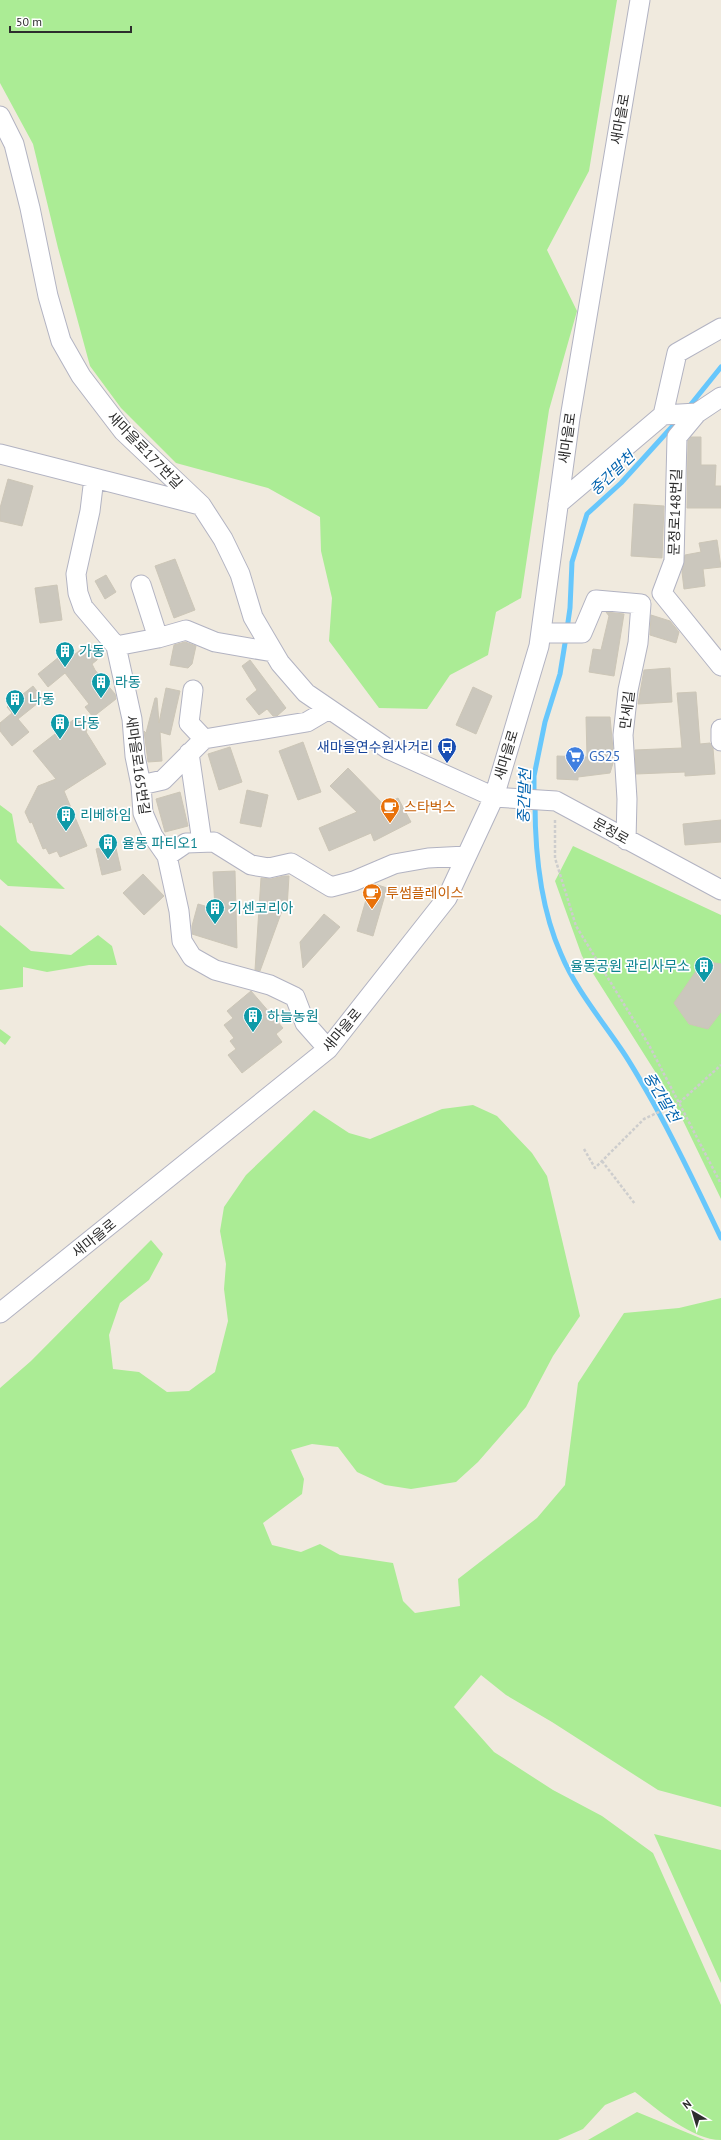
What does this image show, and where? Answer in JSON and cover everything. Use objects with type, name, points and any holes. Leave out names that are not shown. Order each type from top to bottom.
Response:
[{"type":"street","name":"새마을로","points":[[0,1313],[328,1049],[447,898],[494,797],[539,646],[548,632],[558,504],[570,418],[640,0]]},
{"type":"street","name":"새마을로177번길","points":[[0,116],[14,144],[30,208],[48,296],[61,341],[81,376],[123,431],[201,506],[223,539],[240,574],[253,617],[280,663],[306,693],[388,749],[494,797]]},
{"type":"street","points":[[558,504],[662,415],[677,353],[721,328]]},
{"type":"street","points":[[662,415],[697,413],[721,397]]},
{"type":"street","name":"문정로148번길","points":[[662,593],[674,561],[677,437],[697,413]]},
{"type":"street","points":[[0,454],[201,506]]},
{"type":"street","name":"새마을로165번길","points":[[94,478],[90,511],[76,574],[78,593],[83,607],[116,646],[132,719],[135,756],[141,785],[143,813],[153,836],[167,856],[179,911],[182,941],[192,957],[215,970],[270,985],[295,997],[305,1023],[328,1049]]},
{"type":"street","points":[[141,585],[158,638]]},
{"type":"street","points":[[548,632],[582,633],[596,600],[641,604],[662,593],[721,666]]},
{"type":"street","name":"만세길","points":[[626,840],[627,799],[623,735],[628,690],[638,643],[641,604]]},
{"type":"street","points":[[116,646],[158,638],[186,630],[215,642],[273,652]]},
{"type":"street","points":[[193,690],[189,723],[204,739]]},
{"type":"street","points":[[141,785],[163,780],[189,752],[204,739],[307,722],[329,709]]},
{"type":"street","points":[[721,729],[721,741]]},
{"type":"street","points":[[189,752],[202,842]]},
{"type":"street","name":"문정로","points":[[494,797],[552,801],[721,890]]},
{"type":"street","points":[[167,856],[186,843],[214,842],[251,865],[269,868],[291,863],[331,887],[354,881],[394,864],[428,858],[466,856]]},
{"type":"path","points":[[552,801],[555,858],[576,926],[649,1045],[680,1102],[721,1184]]},
{"type":"path","points":[[584,1149],[596,1168],[644,1119],[680,1102],[721,1066]]},
{"type":"path","points":[[602,1161],[635,1204]]},
{"type":"green space","points":[[0,0],[617,0],[589,171],[547,250],[577,311],[549,410],[521,598],[496,612],[488,655],[450,675],[427,709],[379,708],[329,641],[332,598],[321,551],[320,517],[268,488],[176,463],[121,408],[90,366],[58,248],[33,144],[0,83]]},
{"type":"green space","points":[[0,805],[12,814],[17,842],[65,889],[8,886],[0,879]]},
{"type":"green space","points":[[573,846],[721,915],[721,1199],[673,1100],[582,956],[555,881]]},
{"type":"green space","points":[[0,925],[31,951],[71,955],[98,935],[112,946],[117,965],[89,965],[47,972],[23,967],[23,987],[0,990]]},
{"type":"green space","points":[[0,1029],[11,1037],[5,1045],[0,1041]]},
{"type":"green space","points":[[473,1105],[497,1116],[532,1153],[547,1176],[580,1316],[553,1356],[526,1407],[478,1462],[456,1482],[411,1489],[385,1485],[357,1472],[338,1447],[312,1444],[291,1450],[304,1479],[302,1494],[263,1523],[272,1545],[301,1552],[320,1544],[340,1555],[393,1563],[403,1601],[415,1613],[460,1606],[458,1579],[537,1518],[565,1485],[578,1383],[624,1313],[679,1308],[721,1298],[721,1807],[658,1790],[552,1722],[506,1695],[481,1675],[454,1707],[494,1752],[553,1790],[602,1816],[653,1853],[721,2005],[721,2140],[710,2139],[687,2129],[664,2115],[635,2092],[605,2105],[583,2129],[558,2140],[0,2140],[0,1388],[31,1361],[151,1240],[163,1254],[149,1280],[120,1303],[109,1335],[113,1369],[139,1372],[167,1392],[189,1391],[215,1372],[228,1321],[224,1289],[226,1264],[220,1231],[224,1207],[246,1175],[314,1110],[349,1133],[370,1139],[442,1109]]},
{"type":"green space","points":[[654,1834],[721,1850],[721,1983]]},
{"type":"green space","points":[[637,2112],[705,2140],[588,2140]]},
{"type":"building","points":[[691,437],[701,437],[701,465],[716,465],[715,486],[721,486],[721,508],[687,508],[688,441]]},
{"type":"building","points":[[8,479],[33,486],[22,526],[0,521],[0,508]]},
{"type":"building","points":[[634,504],[664,506],[662,558],[631,556]]},
{"type":"building","points":[[717,540],[721,567],[703,569],[705,586],[684,589],[682,572],[685,555],[701,552],[699,543]]},
{"type":"building","points":[[175,559],[195,610],[174,618],[155,566]]},
{"type":"building","points":[[106,575],[116,592],[105,599],[95,581]]},
{"type":"building","points":[[57,585],[62,620],[40,623],[35,588]]},
{"type":"building","points":[[606,612],[624,614],[614,676],[589,672],[593,649],[601,650],[609,616]]},
{"type":"building","points":[[651,615],[670,621],[679,632],[676,643],[650,635]]},
{"type":"building","points":[[185,642],[196,646],[192,664],[188,668],[170,665],[174,645]]},
{"type":"building","points":[[89,643],[98,654],[97,660],[92,664],[95,670],[115,694],[116,699],[93,717],[85,707],[89,704],[65,673],[48,687],[38,674],[59,657],[64,663]]},
{"type":"building","points":[[250,660],[286,708],[277,716],[273,716],[267,709],[259,715],[246,699],[257,690],[242,666]]},
{"type":"building","points":[[670,668],[672,702],[638,704],[644,670]]},
{"type":"building","name":"나동","points":[[33,686],[43,699],[18,719],[29,732],[12,746],[0,731],[0,723],[12,713],[7,707]]},
{"type":"building","points":[[473,687],[492,696],[476,734],[456,725]]},
{"type":"building","points":[[166,688],[180,691],[170,735],[160,732],[162,761],[148,762],[144,731],[146,733],[155,698],[157,698],[159,723]]},
{"type":"building","points":[[696,692],[700,744],[710,743],[713,748],[715,774],[685,776],[685,772],[636,774],[635,750],[682,748],[677,693]]},
{"type":"building","points":[[77,717],[87,730],[86,732],[106,764],[64,791],[87,846],[60,857],[57,851],[49,854],[46,848],[43,849],[32,822],[30,823],[25,812],[38,786],[56,779],[33,751]]},
{"type":"building","points":[[586,717],[610,717],[614,760],[610,773],[578,777],[578,780],[557,779],[557,756],[587,757]]},
{"type":"building","points":[[303,742],[321,792],[298,800],[279,751]]},
{"type":"building","points":[[230,747],[242,782],[219,790],[208,754]]},
{"type":"building","points":[[348,768],[384,805],[398,798],[411,822],[374,841],[371,833],[329,851],[319,828],[357,812],[330,786]]},
{"type":"building","points":[[247,790],[268,795],[261,827],[240,823]]},
{"type":"building","points":[[180,792],[188,826],[165,832],[156,799]]},
{"type":"building","points":[[721,820],[721,842],[685,845],[683,824]]},
{"type":"building","name":"율동 파티오1","points":[[115,844],[121,870],[102,875],[96,849]]},
{"type":"building","points":[[235,871],[237,948],[192,934],[192,926],[198,904],[215,909],[213,872]]},
{"type":"building","points":[[143,874],[164,896],[144,915],[123,893]]},
{"type":"building","points":[[289,876],[287,908],[283,908],[260,971],[255,970],[261,878],[271,879]]},
{"type":"building","name":"투썸플레이스","points":[[375,884],[387,888],[373,936],[357,931],[370,886]]},
{"type":"building","points":[[324,914],[340,927],[303,968],[300,942]]},
{"type":"building","name":"율동공원 관리사무소","points":[[703,961],[721,964],[721,1012],[708,1029],[689,1024],[674,1003]]},
{"type":"building","name":"하늘농원","points":[[251,991],[283,1028],[276,1034],[282,1042],[242,1073],[228,1055],[236,1049],[230,1041],[234,1038],[224,1025],[233,1018],[227,1011]]},
{"type":"waterway","name":"중간말천","points":[[688,408],[721,367]]},
{"type":"waterway","name":"중간말천","points":[[567,629],[570,608],[572,562],[587,514],[621,483],[679,419]]},
{"type":"waterway","name":"중간말천","points":[[534,795],[534,776],[545,722],[560,674],[566,637]]},
{"type":"waterway","name":"중간말천","points":[[535,803],[536,842],[540,880],[548,918],[561,954],[573,979],[588,1003],[613,1037],[637,1074],[685,1163],[721,1238]]},
{"type":"place","name":"가동","points":[[65,668]]},
{"type":"place","name":"라동","points":[[101,699]]},
{"type":"place","name":"나동","points":[[15,716]]},
{"type":"place","name":"다동","points":[[60,740]]},
{"type":"place","name":"새마을연수원사거리","points":[[447,764]]},
{"type":"place","name":"GS25","points":[[575,773]]},
{"type":"place","name":"스타벅스","points":[[390,824]]},
{"type":"place","name":"리베하임","points":[[66,832]]},
{"type":"place","name":"율동 파티오1","points":[[108,860]]},
{"type":"place","name":"투썸플레이스","points":[[372,910]]},
{"type":"place","name":"기센코리아","points":[[215,925]]},
{"type":"place","name":"율동공원 관리사무소","points":[[704,983]]},
{"type":"place","name":"하늘농원","points":[[253,1033]]}]
